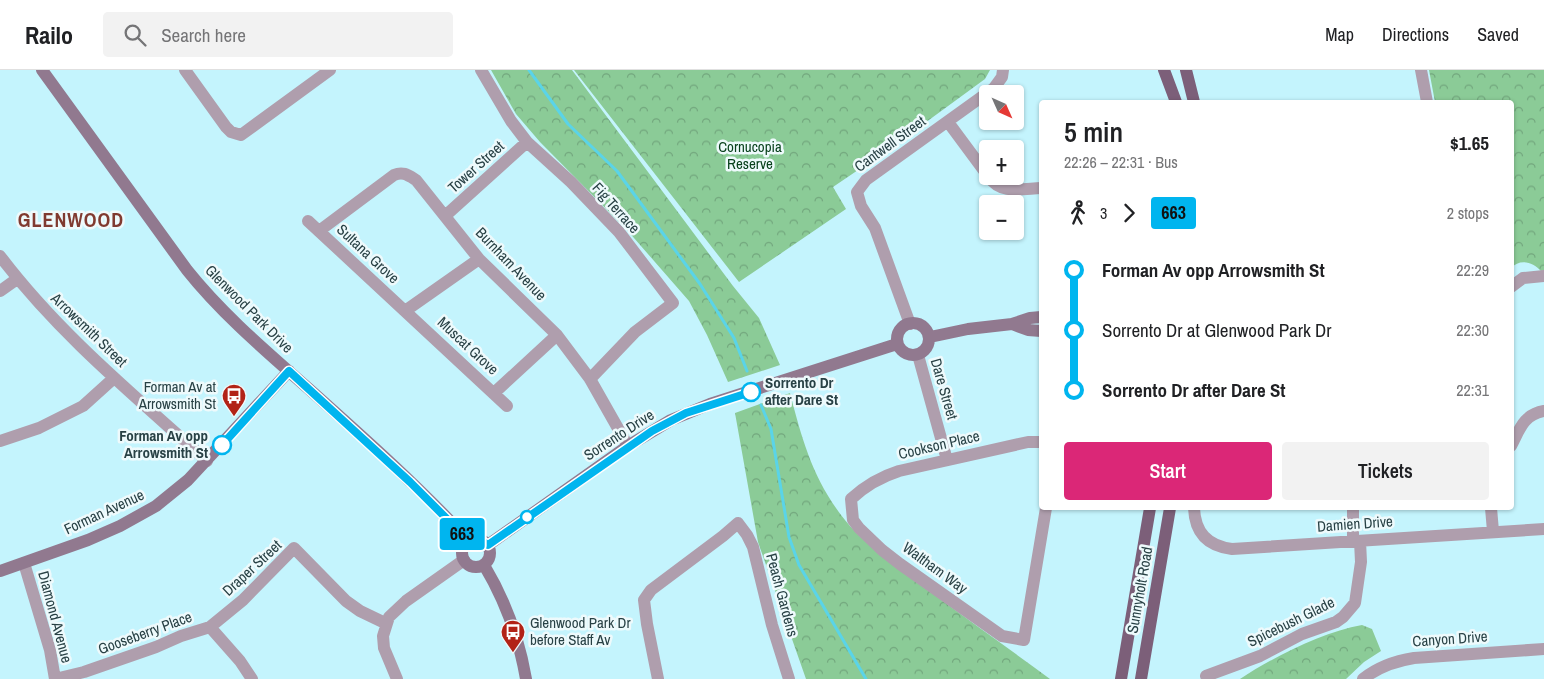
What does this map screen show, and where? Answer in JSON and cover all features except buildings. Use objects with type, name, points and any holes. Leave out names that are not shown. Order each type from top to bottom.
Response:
[{"type":"main road","points":[[1164,70],[1175,100]]},
{"type":"main road","points":[[1186,70],[1194,100]]},
{"type":"main road","name":"Sunnyholt Road","points":[[1121,679],[1150,510]]},
{"type":"main road","name":"Sunnyholt Road","points":[[1141,679],[1170,510]]},
{"type":"street","name":"Glenwood Park Drive","points":[[42,70],[196,281],[216,303],[410,482],[469,541]]},
{"type":"street","points":[[185,70],[226,127],[231,132],[241,135],[330,70]]},
{"type":"street","name":"Fig Terrace","points":[[481,70],[511,121],[527,142],[571,182],[619,232],[673,303],[635,332],[590,379]]},
{"type":"street","name":"Cantwell Street","points":[[910,324],[875,228],[861,206],[857,192],[866,180],[994,88],[1002,77],[1003,70]]},
{"type":"street","points":[[1421,70],[1427,100]]},
{"type":"street","points":[[948,122],[979,164]]},
{"type":"street","name":"Tower Street","points":[[446,216],[527,142]]},
{"type":"street","name":"Burnham Avenue","points":[[319,231],[387,179],[400,172],[408,174],[416,180],[479,259],[557,335],[590,379],[628,446]]},
{"type":"street","points":[[995,185],[1002,189],[1039,188]]},
{"type":"street","name":"Sultana Grove","points":[[308,220],[406,311]]},
{"type":"street","name":"Arrowsmith Street","points":[[0,256],[33,298],[114,378],[208,461]]},
{"type":"street","points":[[406,311],[479,259]]},
{"type":"street","points":[[1514,284],[1523,278],[1544,276]]},
{"type":"street","points":[[0,291],[17,279]]},
{"type":"street","name":"Muscat Grove","points":[[406,311],[507,406]]},
{"type":"street","points":[[930,337],[968,329],[1012,324],[1039,317]]},
{"type":"street","points":[[910,324],[923,326],[930,337],[927,349],[918,355],[905,353],[897,344],[900,330],[910,324]]},
{"type":"street","points":[[1012,324],[1028,330],[1039,331]]},
{"type":"street","points":[[494,393],[557,335]]},
{"type":"street","name":"Sorrento Drive","points":[[488,545],[628,446],[657,428],[698,409],[897,344]]},
{"type":"street","name":"Dare Street","points":[[918,355],[947,460]]},
{"type":"street","name":"Forman Avenue","points":[[0,571],[88,540],[139,516],[171,495],[208,461],[289,371]]},
{"type":"street","points":[[0,441],[39,428],[76,410],[114,378]]},
{"type":"street","points":[[1514,440],[1527,418],[1536,412],[1544,411]]},
{"type":"street","name":"Cookson Place","points":[[851,498],[867,485],[885,476],[1028,442],[1039,442]]},
{"type":"street","name":"Waltham Way","points":[[851,498],[852,516],[856,524],[888,555],[1002,636],[1024,640],[1046,510]]},
{"type":"street","name":"Damien Drive","points":[[1194,510],[1195,521],[1199,530],[1208,540],[1220,548],[1232,549],[1544,529]]},
{"type":"street","name":"Spicebush Glade","points":[[1206,676],[1260,656],[1294,638],[1336,622],[1355,604],[1361,562],[1352,510]]},
{"type":"street","points":[[1491,510],[1493,531]]},
{"type":"street","name":"Peach Gardens","points":[[658,679],[644,600],[651,590],[738,523],[753,547],[772,625],[789,679]]},
{"type":"street","points":[[479,539],[488,545],[489,560],[484,565],[472,567],[464,560],[462,552],[465,544],[469,541],[479,539]]},
{"type":"street","name":"Draper Street","points":[[210,626],[243,600],[294,548],[346,601],[360,611],[385,624]]},
{"type":"street","points":[[397,679],[384,648],[385,624],[394,610],[464,560]]},
{"type":"street","name":"Diamond Avenue","points":[[24,563],[50,650],[55,679]]},
{"type":"street","points":[[484,565],[501,596],[513,627],[526,679]]},
{"type":"street","name":"Gooseberry Place","points":[[55,679],[84,672],[210,626],[252,679]]},
{"type":"street","name":"Canyon Drive","points":[[1362,679],[1398,660],[1544,649]]},
{"type":"green space","points":[[491,70],[572,70],[759,318],[780,365],[728,382],[689,301],[627,230],[540,142],[516,114]]},
{"type":"green space","name":"Cornucopia Reserve","points":[[574,70],[990,70],[985,79],[892,147],[833,187],[846,209],[739,282]]},
{"type":"green space","points":[[1429,70],[1544,70],[1544,270],[1541,271],[1534,265],[1526,262],[1514,266],[1514,100],[1435,100]]},
{"type":"green space","points":[[790,393],[804,442],[815,471],[822,486],[850,526],[899,569],[1050,679],[806,679],[758,542],[735,413]]},
{"type":"green space","points":[[1362,625],[1372,629],[1381,651],[1364,662],[1346,679],[1240,679],[1299,646],[1331,633]]},
{"type":"waterway","points":[[529,70],[568,124],[617,171],[700,284],[734,338],[747,371]]},
{"type":"waterway","points":[[761,405],[771,429],[789,537],[799,565],[866,679]]},
{"type":"bus line","name":"663","points":[[222,445],[289,371],[410,482],[469,541],[479,539],[488,545],[652,431],[686,413],[751,392]]},
{"type":"place","name":"Sorrento Dr after Dare St","points":[[751,392]]},
{"type":"place","name":"Forman Av at Arrowsmith St","points":[[234,417]]},
{"type":"place","name":"Forman Av opp Arrowsmith St","points":[[222,445]]},
{"type":"place","name":"Glenwood Park Dr before Staff Av","points":[[513,653]]},
{"type":"district","name":"GLENWOOD","points":[[71,220]]}]
